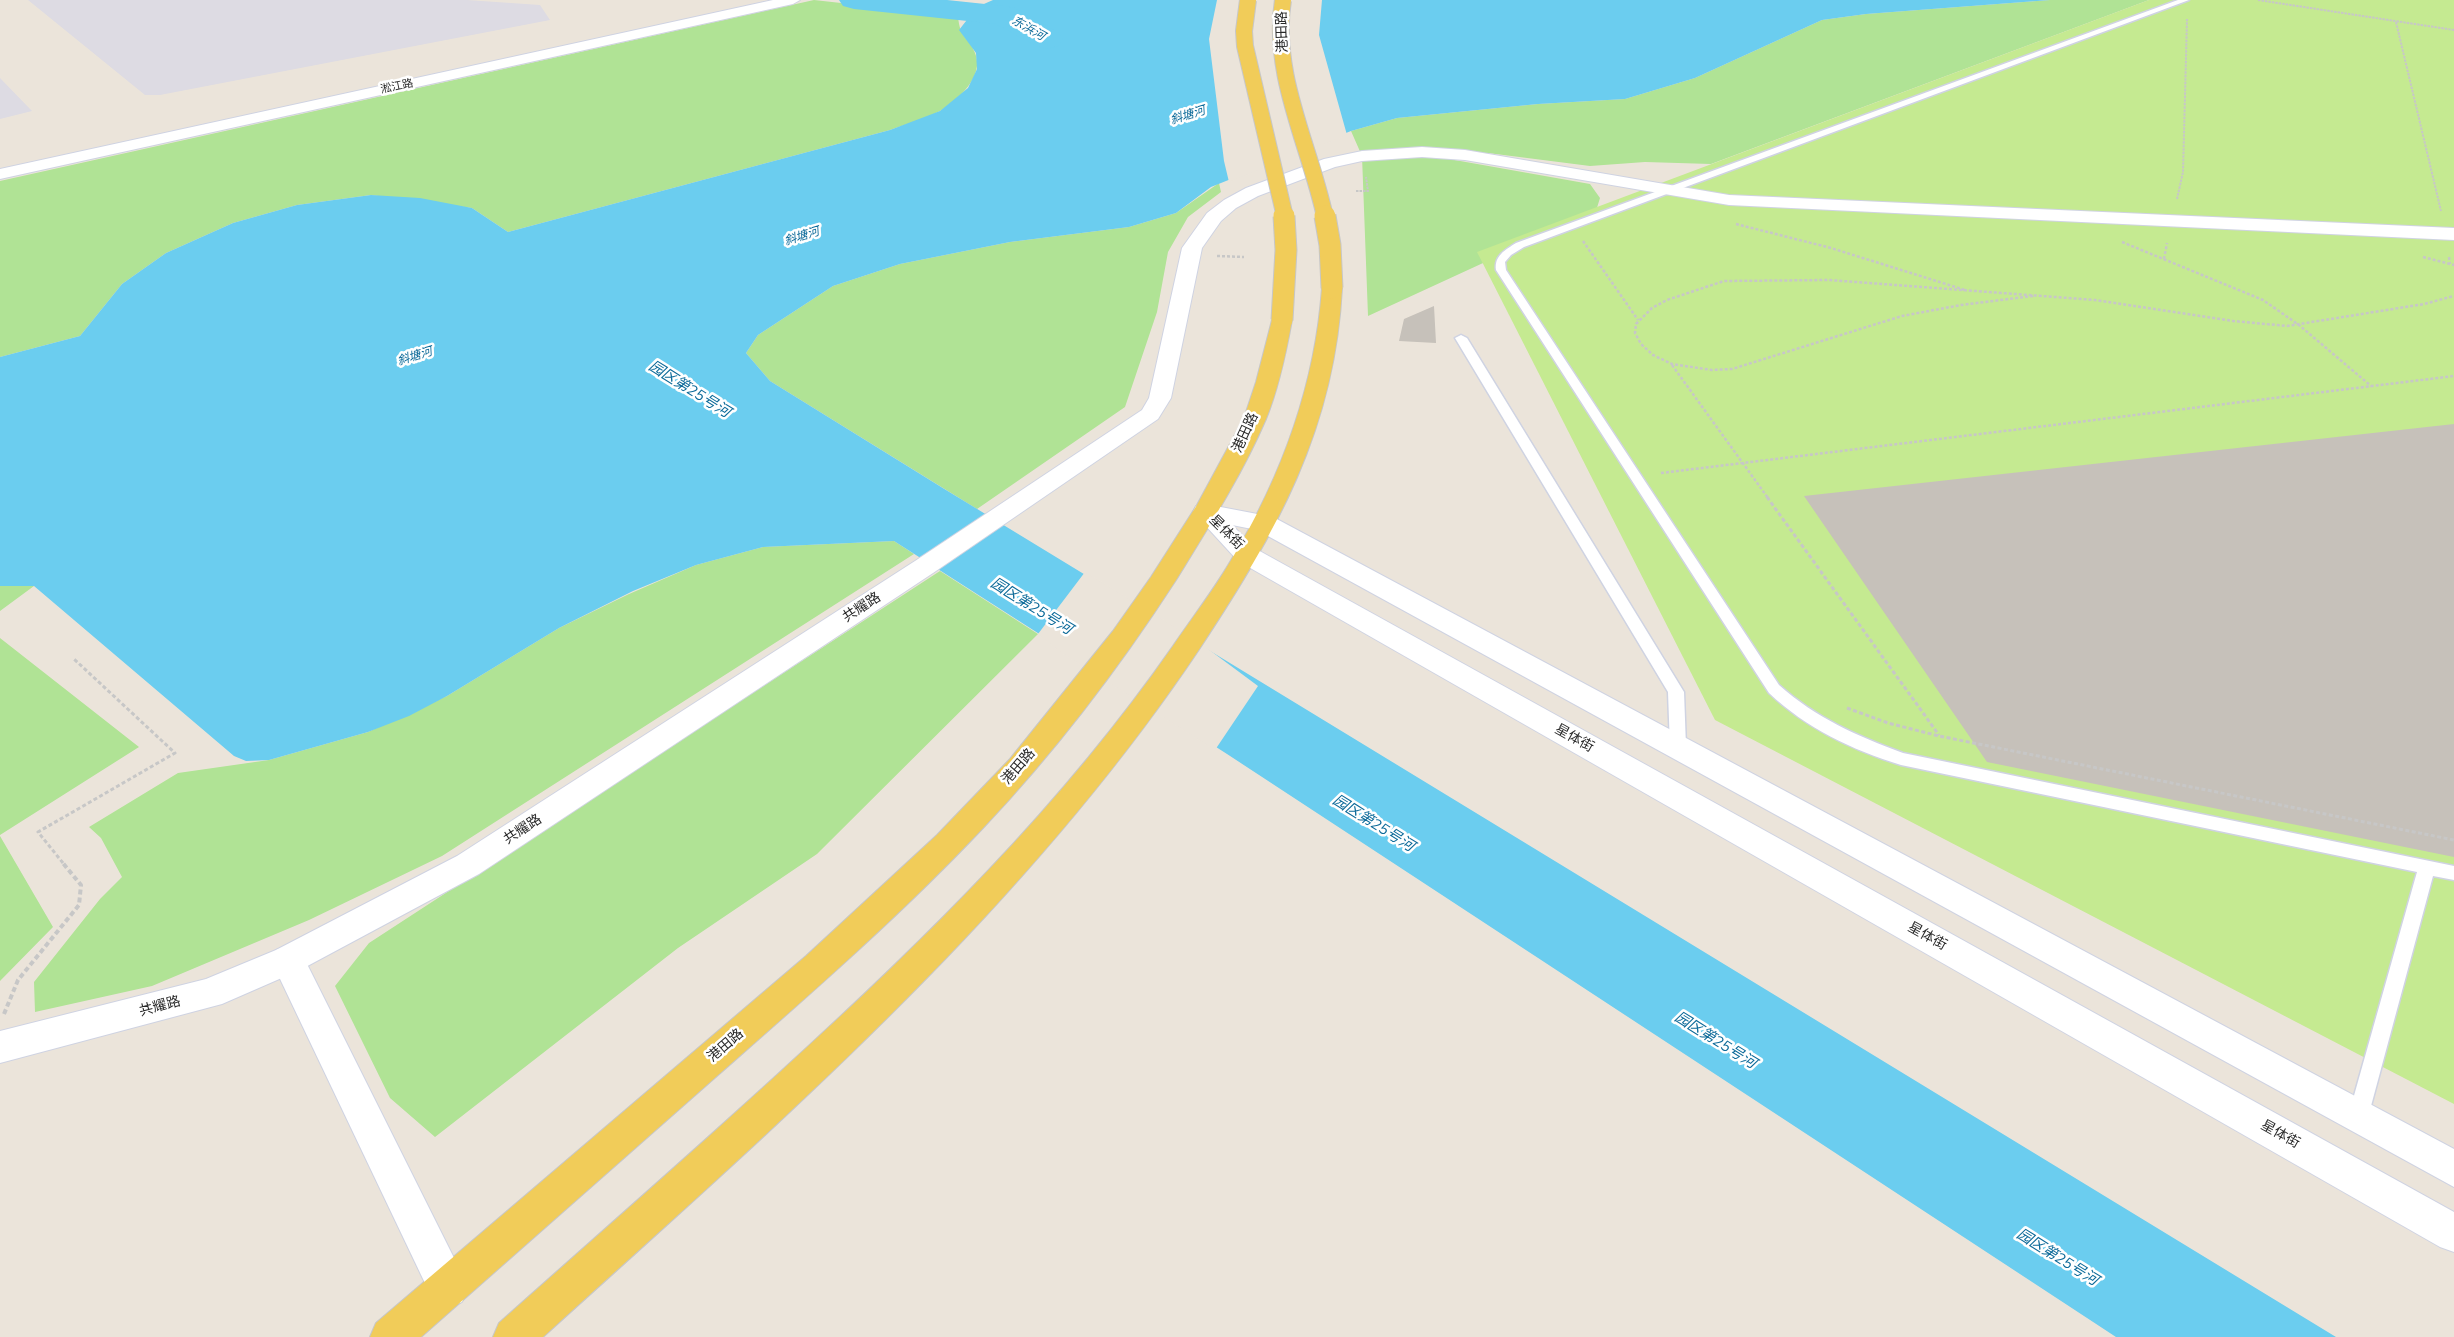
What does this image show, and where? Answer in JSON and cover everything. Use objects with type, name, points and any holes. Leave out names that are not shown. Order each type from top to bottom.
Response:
[{"type":"main road","name":"港田路","points":[[390,1337],[884,906],[1020,768],[1095,674],[1145,607],[1205,512],[1231,467],[1255,417],[1272,369],[1282,320],[1286,250],[1285,219],[1245,46],[1244,31],[1248,0]]},
{"type":"main road","name":"港田路","points":[[513,1337],[871,1012],[1003,879],[1074,799],[1145,706],[1194,637],[1247,555],[1281,489],[1304,431],[1317,387],[1331,322],[1333,265],[1329,236],[1287,82],[1280,22],[1283,0]]},
{"type":"street","name":"淞江路","points":[[374,76],[728,5],[791,1]]},
{"type":"street","name":"淞江路","points":[[0,174],[728,5]]},
{"type":"street","name":"共耀路","points":[[0,1047],[210,993],[288,960],[468,865],[1000,517],[1150,414],[1160,398],[1192,248],[1214,217],[1230,204],[1252,192],[1330,163],[1362,156],[1422,152],[1465,155],[1664,191],[1729,200],[2450,234]]},
{"type":"street","name":"星体街","points":[[1205,512],[1264,523],[2454,1169]]},
{"type":"street","name":"星体街","points":[[1205,512],[1247,555],[2454,1233]]},
{"type":"street","points":[[288,960],[448,1288]]},
{"type":"lane","points":[[2185,0],[1664,191],[1520,246],[1507,253],[1500,262],[1501,270],[1774,689],[1794,709],[1826,728],[1862,745],[1901,759],[2454,873]]},
{"type":"lane","points":[[1461,338],[1676,692],[1678,747]]},
{"type":"lane","points":[[2358,1117],[2427,868]]},
{"type":"path","points":[[2258,0],[2454,30]]},
{"type":"path","points":[[2176,207],[2183,172],[2187,18]]},
{"type":"path","points":[[2396,22],[2450,234],[2450,264]]},
{"type":"path","points":[[1356,191],[1368,191]]},
{"type":"path","points":[[1735,224],[1831,248],[1970,292]]},
{"type":"path","points":[[1575,244],[1592,237]]},
{"type":"path","points":[[1583,241],[1638,321]]},
{"type":"path","points":[[2120,242],[2263,300],[2299,325],[2371,386]]},
{"type":"path","points":[[1217,256],[1244,257]]},
{"type":"path","points":[[2034,296],[1961,305],[1902,316],[1732,369],[1695,369],[1672,364],[1654,355],[1641,344],[1636,333],[1638,321],[1652,308],[1667,300],[1724,281],[1829,280],[2095,300],[2233,322],[2287,326],[2424,304],[2454,296]]},
{"type":"path","points":[[1672,364],[1939,736]]},
{"type":"path","points":[[1635,476],[2454,376]]},
{"type":"path","points":[[0,1023],[18,980],[79,905],[81,885],[38,832],[174,753],[74,659]]},
{"type":"path","points":[[1839,704],[1888,723],[1939,736],[2454,840]]},
{"type":"shaded area","points":[[28,0],[467,0],[540,5],[550,20],[160,95],[145,95]]},
{"type":"shaded area","points":[[0,78],[32,111],[0,119]]},
{"type":"green space","points":[[814,0],[958,16],[962,34],[975,53],[977,62],[973,79],[962,94],[940,111],[890,130],[508,232],[472,208],[371,195],[297,205],[233,223],[166,253],[122,284],[80,336],[0,357],[0,181]]},
{"type":"green space","points":[[2050,0],[2149,0],[1711,164],[1645,162],[1590,166],[1488,153],[1389,156],[1432,156],[1590,184],[1600,198],[1596,211],[1368,316],[1362,156],[1351,131],[1397,118],[1538,104],[1625,99],[1695,78],[1822,20],[1866,14]]},
{"type":"green space","points":[[2149,0],[2454,0],[2454,1104],[1715,720],[1477,252]]},
{"type":"green space","points":[[1219,183],[1221,192],[1188,217],[1168,252],[1157,312],[1125,407],[977,509],[770,381],[746,353],[758,335],[833,286],[900,264],[1010,242],[1129,227],[1176,213]]},
{"type":"green space","points":[[894,541],[914,554],[442,856],[309,920],[152,986],[35,1012],[34,982],[100,899],[122,877],[101,838],[89,827],[178,773],[269,760],[368,732],[447,696],[559,628],[629,594],[696,565],[763,547]]},
{"type":"green space","points":[[940,571],[1038,634],[817,854],[678,948],[435,1137],[390,1098],[335,986],[369,943]]},
{"type":"green space","points":[[0,586],[34,586],[0,611]]},
{"type":"green space","points":[[0,638],[139,747],[0,835]]},
{"type":"green space","points":[[0,836],[53,927],[0,981]]},
{"type":"water","points":[[993,0],[2050,0],[1866,14],[1822,20],[1695,78],[1625,99],[1538,104],[1397,118],[1351,131],[1211,187],[1176,213],[1129,227],[1010,242],[900,264],[833,286],[758,335],[746,353],[770,381],[946,490],[2336,1337],[2116,1337],[1227,754],[894,541],[763,547],[696,565],[633,591],[559,628],[447,696],[409,716],[368,732],[269,760],[246,761],[234,756],[34,586],[0,586],[0,357],[80,336],[122,284],[166,253],[233,223],[297,205],[371,195],[420,198],[472,208],[508,232],[890,130],[940,111],[968,88],[977,69],[976,53],[959,30],[977,7]]},
{"type":"pier","points":[[1217,0],[1322,0],[1319,35],[1347,135],[1229,182],[1224,161],[1209,39]]},
{"type":"pier","points":[[1085,572],[1196,640],[1258,686],[1215,750],[1059,651],[1038,634]]},
{"type":"building","points":[[1434,306],[1436,343],[1399,341],[1404,319]]},
{"type":"building","points":[[2454,424],[2454,857],[1987,762],[1804,496]]},
{"type":"waterway","name":"东浜河","points":[[854,0],[1004,15],[1047,39]]},
{"type":"water label","name":"斜塘河","points":[[1188,116]]},
{"type":"water label","name":"斜塘河","points":[[802,237]]},
{"type":"water label","name":"斜塘河","points":[[415,357]]},
{"type":"water label","name":"园区第25号河","points":[[689,390]]},
{"type":"water label","name":"园区第25号河","points":[[1031,607]]},
{"type":"water label","name":"园区第25号河","points":[[1373,824]]},
{"type":"water label","name":"园区第25号河","points":[[1715,1041]]},
{"type":"water label","name":"园区第25号河","points":[[2057,1258]]}]
